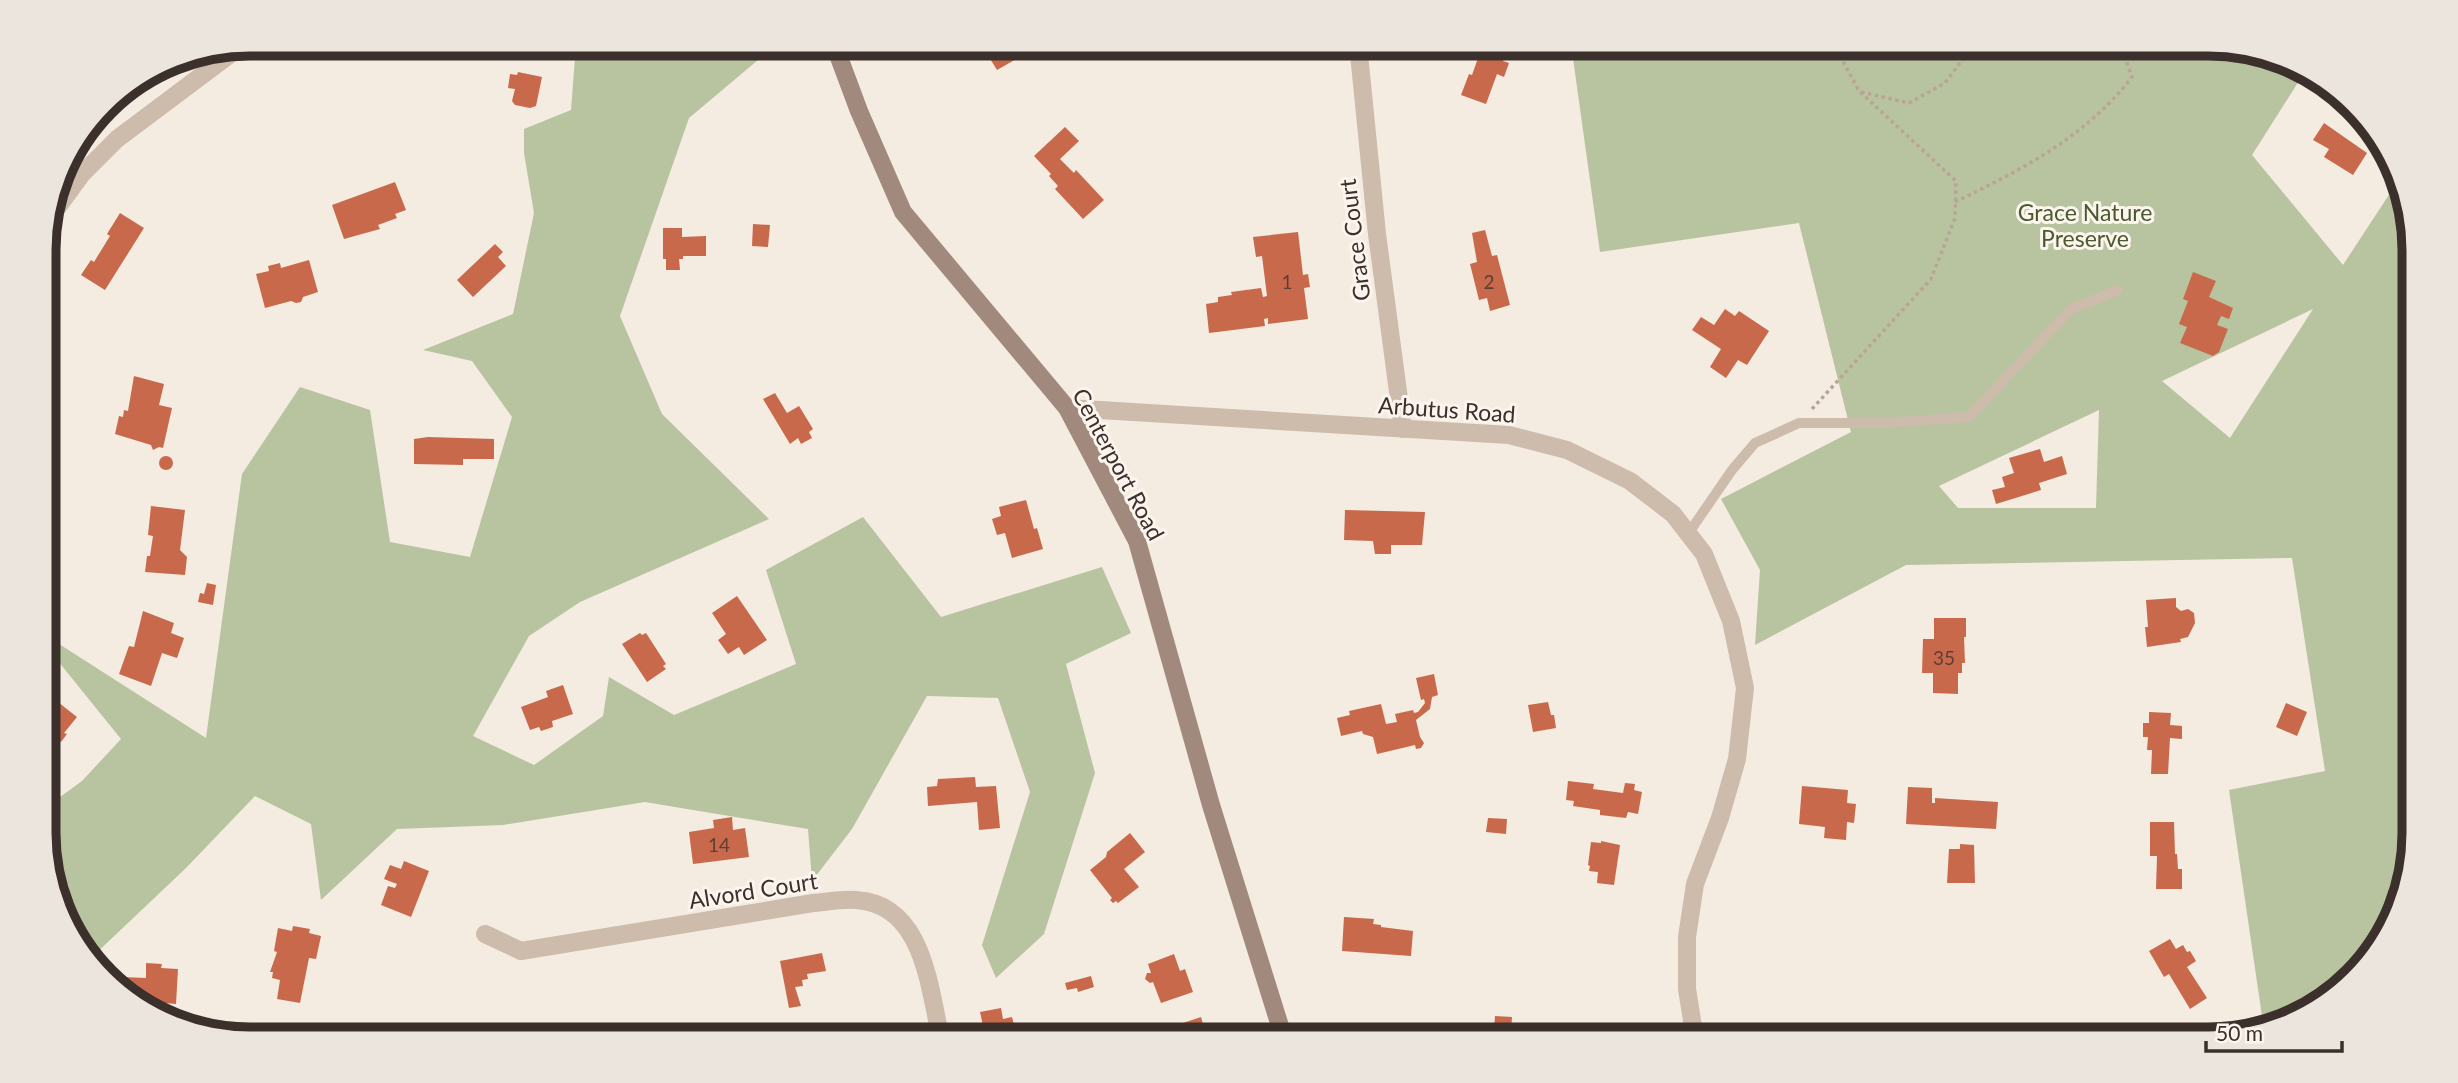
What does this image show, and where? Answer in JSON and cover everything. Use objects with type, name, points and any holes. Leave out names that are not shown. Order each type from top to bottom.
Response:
[{"type":"main road","name":"Centerport Road","points":[[838,56],[903,212],[1067,408],[1137,541],[1211,806],[1280,1027]]},
{"type":"street","name":"Grace Court","points":[[1359,56],[1377,234],[1403,429]]},
{"type":"street","points":[[63,200],[82,174],[117,139],[225,58]]},
{"type":"street","name":"Arbutus Road","points":[[1067,408],[1508,435],[1567,450],[1630,481],[1673,514],[1704,554],[1731,621],[1745,688],[1737,759],[1720,818],[1695,884],[1687,937],[1687,989],[1693,1027]]},
{"type":"street","name":"Alvord Court","points":[[485,934],[521,951],[813,903],[857,900],[886,908],[907,925],[922,954],[938,1027]]},
{"type":"lane","points":[[1688,534],[1732,470],[1755,443],[1799,424],[1886,423],[1969,417],[2071,309],[2118,290]]},
{"type":"path","points":[[1799,424],[1931,279],[1955,218],[1956,181],[1859,91],[1840,56]]},
{"type":"path","points":[[1859,91],[1909,103],[1945,83],[1964,56]]},
{"type":"path","points":[[1955,202],[2035,161],[2068,139],[2115,99],[2132,77],[2125,56]]},
{"type":"green space","points":[[575,56],[760,56],[689,118],[620,316],[662,414],[769,519],[580,602],[529,636],[473,736],[534,765],[603,716],[609,677],[674,715],[796,664],[766,570],[863,517],[941,617],[1102,567],[1131,633],[1066,664],[1095,773],[1044,934],[996,978],[982,945],[1030,792],[998,698],[927,696],[852,829],[812,881],[808,829],[645,802],[503,825],[397,829],[321,900],[311,824],[255,796],[186,868],[97,952],[82,930],[63,883],[58,858],[56,800],[82,781],[121,739],[56,659],[56,642],[206,738],[242,474],[300,387],[370,410],[390,542],[470,557],[512,417],[472,361],[423,350],[513,314],[534,213],[524,153],[524,129],[571,110]]},
{"type":"green space","name":"Grace Nature Preserve","points":[[1573,56],[2208,56],[2246,60],[2270,66],[2300,80],[2252,155],[2343,265],[2392,190],[2400,225],[2402,250],[2400,858],[2392,895],[2376,930],[2362,951],[2326,987],[2305,1001],[2262,1019],[2229,790],[2325,771],[2292,558],[1906,565],[1755,645],[1760,570],[1721,499],[1851,432],[1799,223],[1600,252]],"holes":[[[2313,309],[2230,438],[2162,381]],[[2099,410],[2096,508],[1958,508],[1939,486]]]},
{"type":"building","points":[[990,56],[1022,56],[997,70]]},
{"type":"building","points":[[1479,56],[1504,56],[1503,61],[1509,63],[1504,77],[1497,74],[1486,104],[1461,95],[1469,74],[1472,75]]},
{"type":"building","points":[[518,72],[542,77],[536,106],[530,108],[515,105],[512,101],[515,89],[508,88],[510,74],[517,75]]},
{"type":"building","points":[[2324,123],[2367,153],[2353,175],[2324,157],[2329,149],[2313,140]]},
{"type":"building","points":[[1065,127],[1079,141],[1060,159],[1074,173],[1076,170],[1104,200],[1083,219],[1055,189],[1058,186],[1049,176],[1051,174],[1034,156]]},
{"type":"building","points":[[395,182],[406,210],[395,214],[397,218],[378,225],[380,229],[344,239],[332,205]]},
{"type":"building","points":[[120,213],[144,228],[105,290],[81,275],[91,260],[94,262]]},
{"type":"building","points":[[753,224],[770,225],[768,247],[752,246]]},
{"type":"building","points":[[663,228],[682,228],[682,237],[706,236],[706,256],[683,256],[683,259],[679,259],[680,270],[666,270],[666,259],[663,259]]},
{"type":"building","points":[[1485,230],[1492,256],[1497,255],[1510,305],[1490,311],[1487,298],[1479,300],[1470,264],[1477,262],[1472,233]]},
{"type":"building","points":[[1298,232],[1303,275],[1308,274],[1310,287],[1304,288],[1308,319],[1268,324],[1268,318],[1264,319],[1265,326],[1209,333],[1206,304],[1218,302],[1218,297],[1232,295],[1231,292],[1261,288],[1263,297],[1267,296],[1262,256],[1256,257],[1253,237]]},
{"type":"building","points":[[495,244],[503,252],[498,257],[506,266],[473,297],[457,280]]},
{"type":"building","points":[[309,260],[318,292],[303,297],[301,302],[291,301],[265,308],[256,274],[269,271],[268,266],[280,263],[281,268]]},
{"type":"building","points":[[2193,272],[2216,281],[2209,297],[2233,308],[2229,319],[2221,316],[2217,325],[2228,329],[2219,352],[2213,356],[2180,343],[2187,327],[2179,324],[2188,301],[2183,299]]},
{"type":"building","points":[[1725,309],[1735,316],[1739,311],[1769,331],[1747,365],[1738,360],[1726,378],[1710,367],[1721,349],[1692,330],[1701,317],[1714,325]]},
{"type":"building","points":[[134,376],[164,384],[159,405],[172,408],[163,448],[153,450],[151,445],[115,434],[119,416],[123,417],[124,410],[128,411]]},
{"type":"building","points":[[775,393],[787,413],[799,406],[813,429],[809,432],[812,438],[801,444],[798,438],[790,444],[763,399]]},
{"type":"building","points":[[414,439],[494,439],[494,459],[463,459],[463,465],[414,464]]},
{"type":"building","points":[[2040,449],[2044,462],[2062,456],[2067,474],[2039,483],[2041,490],[1996,504],[1992,490],[2005,487],[2002,477],[2014,473],[2009,458]]},
{"type":"building","points":[[163,456],[169,456],[173,463],[169,470],[163,470],[159,466],[159,460]]},
{"type":"building","points":[[1026,500],[1043,549],[1012,558],[1005,533],[997,535],[992,519],[1001,516],[999,507]]},
{"type":"building","points":[[151,506],[185,510],[180,550],[187,557],[185,575],[145,572],[153,536],[148,535]]},
{"type":"building","points":[[1345,510],[1425,512],[1422,545],[1391,545],[1391,554],[1375,554],[1373,541],[1344,540]]},
{"type":"building","points":[[207,583],[216,585],[213,605],[198,602]]},
{"type":"building","points":[[737,596],[767,640],[744,655],[739,647],[728,654],[718,640],[726,634],[712,613]]},
{"type":"building","points":[[2176,598],[2176,607],[2181,611],[2188,609],[2194,613],[2195,623],[2188,637],[2180,639],[2181,642],[2147,647],[2146,600]]},
{"type":"building","points":[[143,611],[174,623],[171,633],[184,638],[177,658],[162,653],[151,686],[119,674],[129,646],[134,647]]},
{"type":"building","points":[[1934,618],[1966,618],[1965,663],[1962,663],[1962,673],[1958,673],[1958,694],[1933,693],[1933,673],[1922,673],[1923,639],[1934,639]]},
{"type":"building","points":[[640,633],[646,633],[666,664],[663,666],[666,669],[647,682],[622,644]]},
{"type":"building","points":[[1434,674],[1438,695],[1432,697],[1430,709],[1416,720],[1424,743],[1421,748],[1416,749],[1415,745],[1377,754],[1373,737],[1363,734],[1362,731],[1341,736],[1337,718],[1350,715],[1349,711],[1381,704],[1386,724],[1397,722],[1395,714],[1413,710],[1414,713],[1418,712],[1425,703],[1424,699],[1421,700],[1416,678]]},
{"type":"building","points":[[563,685],[573,714],[552,721],[553,727],[541,731],[539,727],[530,730],[521,707],[548,697],[546,691]]},
{"type":"building","points":[[56,700],[77,717],[64,733],[67,734],[61,742],[58,740],[56,743]]},
{"type":"building","points":[[1548,702],[1556,728],[1533,732],[1528,705]]},
{"type":"building","points":[[2286,703],[2307,712],[2297,736],[2276,727]]},
{"type":"building","points":[[2149,712],[2171,713],[2170,725],[2182,726],[2182,739],[2170,738],[2168,774],[2151,774],[2152,750],[2147,750],[2148,737],[2143,737],[2143,723],[2149,723]]},
{"type":"building","points":[[975,777],[976,787],[996,786],[1000,828],[979,830],[977,802],[928,806],[927,787],[937,786],[938,779]]},
{"type":"building","points":[[1568,781],[1594,784],[1593,789],[1623,793],[1625,783],[1635,784],[1634,790],[1642,792],[1638,814],[1628,812],[1626,818],[1600,815],[1600,810],[1573,806],[1574,801],[1566,800]]},
{"type":"building","points":[[1802,786],[1848,790],[1847,803],[1856,804],[1854,823],[1847,822],[1846,840],[1824,838],[1825,827],[1799,824]]},
{"type":"building","points":[[1908,787],[1932,788],[1932,803],[1935,803],[1935,798],[1998,802],[1996,829],[1906,824]]},
{"type":"building","points":[[732,817],[733,830],[745,828],[749,857],[693,864],[689,832],[714,828],[713,820]]},
{"type":"building","points":[[1488,818],[1507,819],[1506,834],[1486,832]]},
{"type":"building","points":[[2150,822],[2174,822],[2175,854],[2178,869],[2182,869],[2182,889],[2156,889],[2157,856],[2150,856]]},
{"type":"building","points":[[1130,833],[1145,852],[1124,869],[1139,887],[1118,903],[1113,903],[1090,870]]},
{"type":"building","points":[[1591,842],[1620,845],[1614,885],[1597,883],[1598,872],[1589,871]]},
{"type":"building","points":[[1960,844],[1974,845],[1975,883],[1947,883],[1949,849],[1960,849]]},
{"type":"building","points":[[404,861],[429,871],[411,917],[381,905],[388,886],[395,888],[397,884],[384,879],[390,865],[401,869]]},
{"type":"building","points":[[1344,917],[1374,919],[1373,924],[1381,927],[1413,931],[1411,956],[1342,951]]},
{"type":"building","points":[[293,926],[310,929],[309,933],[321,936],[316,959],[309,958],[300,1003],[277,999],[280,980],[272,978],[273,972],[270,972],[277,952],[274,951],[278,928],[292,931]]},
{"type":"building","points":[[2170,939],[2176,949],[2183,945],[2187,952],[2190,951],[2196,961],[2187,967],[2207,998],[2190,1009],[2169,974],[2164,977],[2149,951]]},
{"type":"building","points":[[822,953],[826,971],[807,974],[808,979],[802,980],[803,986],[795,987],[801,1006],[789,1008],[780,961]]},
{"type":"building","points":[[1174,954],[1180,971],[1185,969],[1193,992],[1161,1003],[1153,982],[1145,979],[1147,973],[1151,973],[1148,964]]},
{"type":"building","points":[[146,963],[162,964],[161,968],[178,969],[176,1004],[153,1001],[132,987],[123,977],[146,978]]},
{"type":"building","points":[[1091,976],[1094,987],[1078,992],[1077,988],[1067,990],[1065,983]]},
{"type":"building","points":[[1001,1008],[1003,1019],[1012,1017],[1014,1027],[983,1027],[980,1012]]},
{"type":"building","points":[[1495,1016],[1512,1017],[1511,1027],[1494,1027]]},
{"type":"building","points":[[1201,1017],[1204,1027],[1185,1027],[1183,1023]]}]
